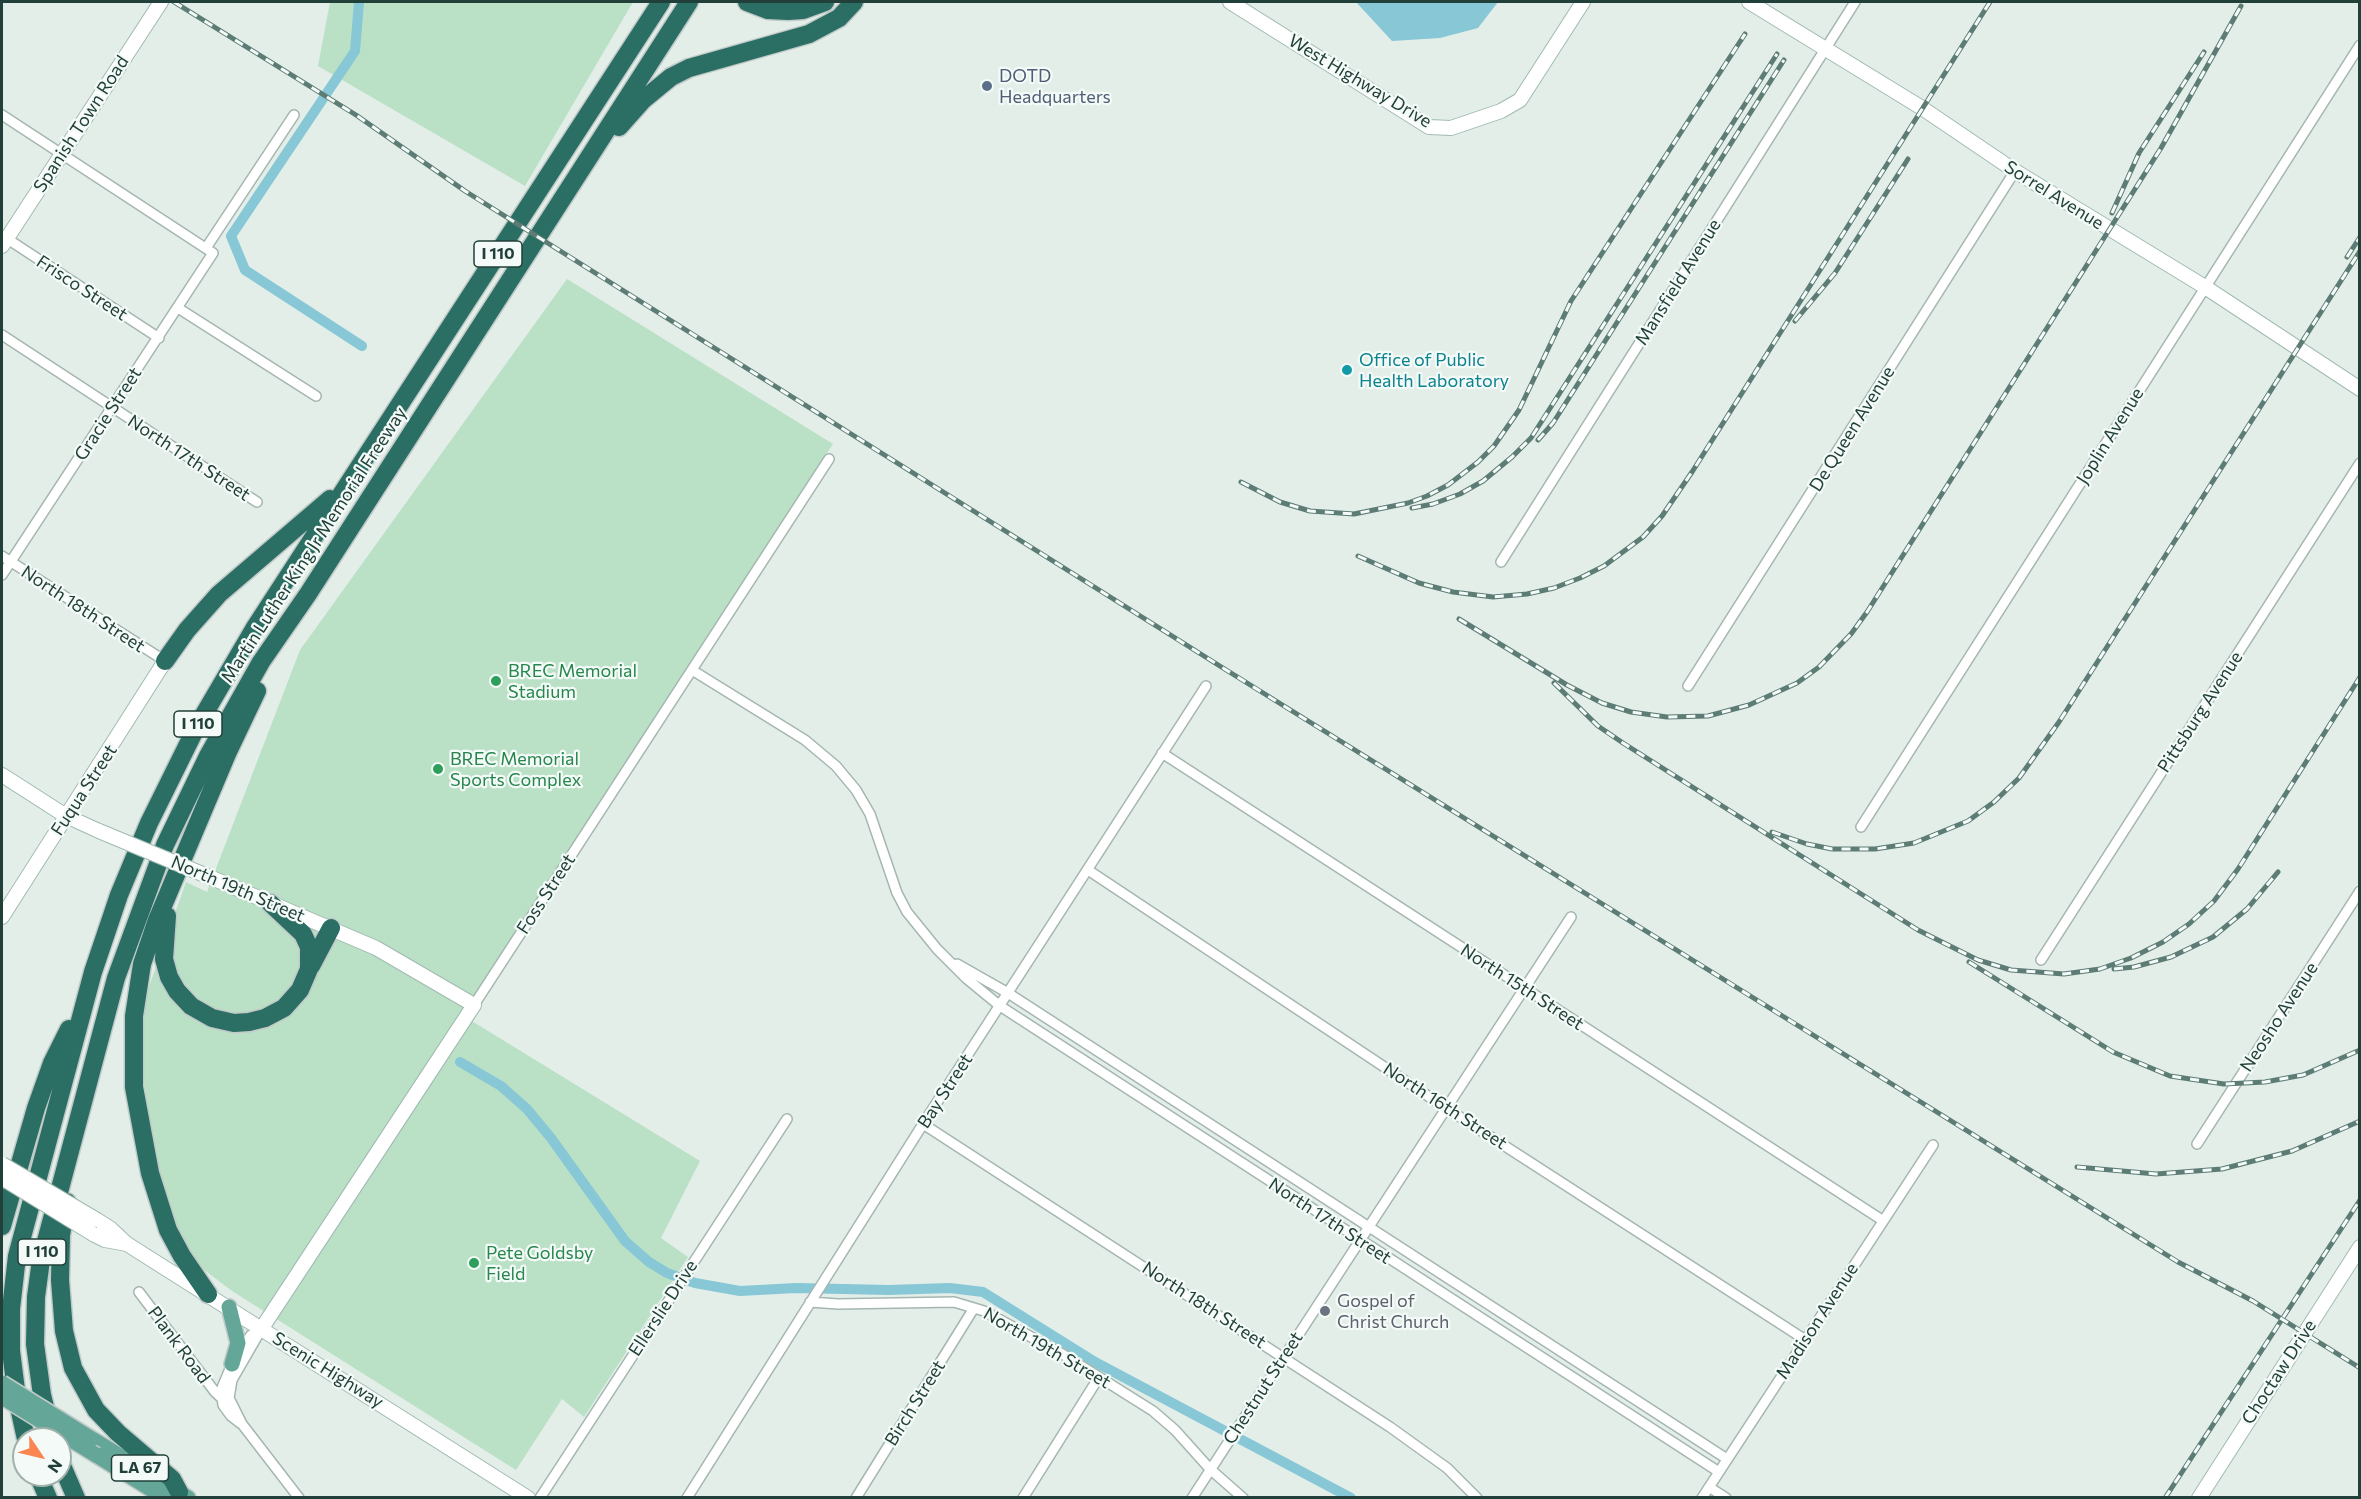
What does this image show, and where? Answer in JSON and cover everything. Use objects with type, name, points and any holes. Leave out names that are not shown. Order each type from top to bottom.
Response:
[{"type":"highway","name":"Martin Luther King Jr Memorial Freeway","points":[[24,1427],[11,1351],[15,1272],[28,1210],[85,999],[126,876],[175,768],[235,659],[658,2]]},
{"type":"highway","name":"Martin Luther King Jr Memorial Freeway","points":[[50,1427],[36,1360],[38,1278],[44,1245],[124,954],[173,826],[246,686],[279,634],[309,594],[689,2]]},
{"type":"highway","points":[[747,2],[768,10],[788,11],[804,10],[825,2]]},
{"type":"highway","points":[[765,2],[784,4],[805,2]]},
{"type":"highway","points":[[583,166],[642,100],[670,76],[689,68],[809,34],[839,18],[854,2]]},
{"type":"highway","points":[[165,661],[187,630],[219,594],[302,525],[356,472]]},
{"type":"highway","points":[[208,1294],[175,1245],[163,1217],[143,1145],[133,1071],[134,1016],[142,964],[157,920],[239,725],[263,680],[290,638],[309,594]]},
{"type":"highway","points":[[190,844],[172,897],[164,933],[166,966],[171,981],[182,997],[198,1011],[212,1018],[234,1023],[265,1018],[284,1008],[300,990],[331,928]]},
{"type":"highway","points":[[270,903],[298,927],[307,941],[310,955],[308,976]]},
{"type":"highway","points":[[2,1226],[46,1079],[58,1050],[85,999]]},
{"type":"highway","points":[[91,1070],[60,1248],[61,1297],[69,1356],[80,1385],[96,1410],[117,1433],[172,1479],[178,1496]]},
{"type":"main road","points":[[229,1307],[238,1343],[232,1364]]},
{"type":"main road","name":"LA 67","points":[[2,1383],[178,1496]]},
{"type":"main road","name":"LA 67","points":[[2,1397],[96,1455],[178,1496]]},
{"type":"street","name":"Spanish Town Road","points":[[4,242],[62,155],[158,2]]},
{"type":"street","name":"West Highway Drive","points":[[1230,2],[1429,127],[1451,129],[1501,111],[1520,100],[1583,2]]},
{"type":"street","name":"Sorrel Avenue","points":[[1749,2],[1922,108],[2015,171],[2205,287],[2360,389]]},
{"type":"street","name":"Mansfield Avenue","points":[[1501,562],[1855,2]]},
{"type":"street","name":"Joplin Avenue","points":[[1861,827],[2360,45]]},
{"type":"street","points":[[2,115],[209,250]]},
{"type":"street","name":"Gracie Street","points":[[2,575],[6,559],[113,408],[159,338],[209,250],[294,115]]},
{"type":"street","name":"De Queen Avenue","points":[[1688,686],[2015,171]]},
{"type":"street","name":"Frisco Street","points":[[4,242],[159,338]]},
{"type":"street","points":[[178,308],[316,396]]},
{"type":"street","name":"North 17th Street","points":[[2,336],[257,502]]},
{"type":"street","name":"Foss Street","points":[[262,1328],[829,459]]},
{"type":"street","name":"Pittsburg Avenue","points":[[2040,960],[2360,463]]},
{"type":"street","name":"North 18th Street","points":[[6,559],[165,661]]},
{"type":"street","name":"Fuqua Street","points":[[2,917],[165,661]]},
{"type":"street","name":"North 17th Street","points":[[692,670],[805,740],[844,775],[861,798],[874,824],[902,902],[932,944],[966,978],[1000,1006],[1719,1472]]},
{"type":"street","name":"Bay Street","points":[[687,1497],[923,1124],[1206,686]]},
{"type":"street","name":"North 15th Street","points":[[1162,753],[1882,1220]]},
{"type":"street","name":"North 19th Street","points":[[2,775],[66,816],[331,928],[390,956],[474,1005]]},
{"type":"street","name":"North 16th Street","points":[[1088,870],[1446,1108],[1804,1339]]},
{"type":"street","name":"Neosho Avenue","points":[[2197,1144],[2360,891]]},
{"type":"street","name":"Chestnut Street","points":[[1192,1497],[1571,917]]},
{"type":"street","name":"North 17th Street","points":[[949,960],[1008,993],[1727,1459]]},
{"type":"street","points":[[1132,1091],[1141,1079]]},
{"type":"street","name":"Ellerslie Drive","points":[[540,1497],[787,1119]]},
{"type":"street","name":"North 18th Street","points":[[923,1124],[1283,1356],[1438,1461],[1477,1497]]},
{"type":"street","name":"Madison Avenue","points":[[1702,1497],[1932,1145]]},
{"type":"street","name":"Scenic Highway","points":[[2,1164],[97,1220],[127,1244],[528,1497]]},
{"type":"street","name":"Scenic Highway","points":[[2,1178],[93,1234],[105,1240],[127,1244]]},
{"type":"street","name":"Choctaw Drive","points":[[2199,1497],[2360,1247]]},
{"type":"street","name":"Plank Road","points":[[139,1292],[220,1396],[236,1412]]},
{"type":"street","name":"North 19th Street","points":[[812,1299],[837,1304],[954,1302],[974,1308],[1064,1355],[1160,1416],[1210,1469],[1243,1497]]},
{"type":"street","points":[[1484,1320],[1492,1307]]},
{"type":"street","name":"Birch Street","points":[[856,1497],[974,1308]]},
{"type":"street","name":"Plank Road","points":[[242,1424],[231,1416],[220,1396],[225,1377],[232,1364],[251,1335],[262,1328]]},
{"type":"street","name":"Plank Road","points":[[262,1328],[230,1384],[229,1398],[242,1424],[299,1497]]},
{"type":"street","points":[[1023,1497],[1099,1377]]},
{"type":"street","points":[[1709,1487],[1726,1497]]},
{"type":"green space","points":[[330,2],[633,2],[525,186],[318,66]]},
{"type":"green space","name":"BREC Memorial Sports Complex","points":[[567,279],[833,444],[462,1015],[700,1161],[661,1238],[688,1257],[584,1417],[562,1399],[516,1470],[232,1291],[199,1266],[177,1227],[150,1131],[143,1070],[140,1012],[186,882],[207,892],[300,650]]},
{"type":"water","points":[[1356,2],[1498,2],[1478,28],[1440,38],[1392,41]]},
{"type":"waterway","points":[[359,2],[355,51],[231,236],[245,270],[362,346]]},
{"type":"waterway","points":[[460,1062],[501,1086],[527,1109],[551,1138],[625,1241],[649,1262],[667,1273],[695,1283],[740,1291],[796,1288],[889,1290],[950,1288],[983,1292],[1095,1362],[1351,1498]]},
{"type":"railway","points":[[174,2],[356,115],[465,191],[1223,668],[2178,1262],[2253,1301],[2360,1368]]},
{"type":"railway","points":[[1358,556],[1419,583],[1453,592],[1493,597],[1527,594],[1554,588],[1580,578],[1604,566],[1643,537],[1662,516],[1692,472],[1990,2]]},
{"type":"railway","points":[[1459,619],[1567,685],[1602,703],[1631,712],[1667,717],[1708,716],[1749,705],[1797,683],[1819,667],[1851,634],[1867,612],[2161,148],[2241,6]]},
{"type":"railway","points":[[1241,482],[1280,502],[1310,511],[1354,514],[1408,503],[1427,496],[1448,485],[1478,462],[1494,446],[1519,410],[1571,301],[1745,34]]},
{"type":"railway","points":[[2112,213],[2139,153],[2204,52]]},
{"type":"railway","points":[[1412,508],[1433,504],[1460,494],[1483,481],[1531,438],[1777,54]]},
{"type":"railway","points":[[1538,440],[1553,423],[1784,60]]},
{"type":"railway","points":[[1795,321],[1835,273],[1908,159]]},
{"type":"railway","points":[[2347,257],[2360,237]]},
{"type":"railway","points":[[1772,832],[1807,844],[1832,849],[1875,849],[1914,843],[1968,821],[1994,802],[2019,778],[2059,722],[2360,251]]},
{"type":"railway","points":[[1554,683],[1598,726],[1623,743],[1918,930],[1978,960],[2011,970],[2064,974],[2100,969],[2131,958],[2163,942],[2189,924],[2214,901],[2238,869],[2360,677]]},
{"type":"railway","points":[[2114,969],[2134,967],[2171,957],[2213,937],[2247,909],[2278,872]]},
{"type":"railway","points":[[1969,962],[2113,1052],[2170,1076],[2224,1084],[2265,1082],[2303,1075],[2360,1050]]},
{"type":"railway","points":[[2077,1167],[2156,1174],[2222,1169],[2292,1151],[2360,1121]]},
{"type":"railway","points":[[2165,1498],[2360,1200]]},
{"type":"place","name":"DOTD Headquarters","points":[[987,86]]},
{"type":"place","name":"Office of Public Health Laboratory","points":[[1347,370]]},
{"type":"place","name":"BREC Memorial Stadium","points":[[496,681]]},
{"type":"place","name":"BREC Memorial Sports Complex","points":[[438,769]]},
{"type":"place","name":"Pete Goldsby Field","points":[[474,1263]]},
{"type":"place","name":"Gospel of Christ Church","points":[[1325,1311]]}]
